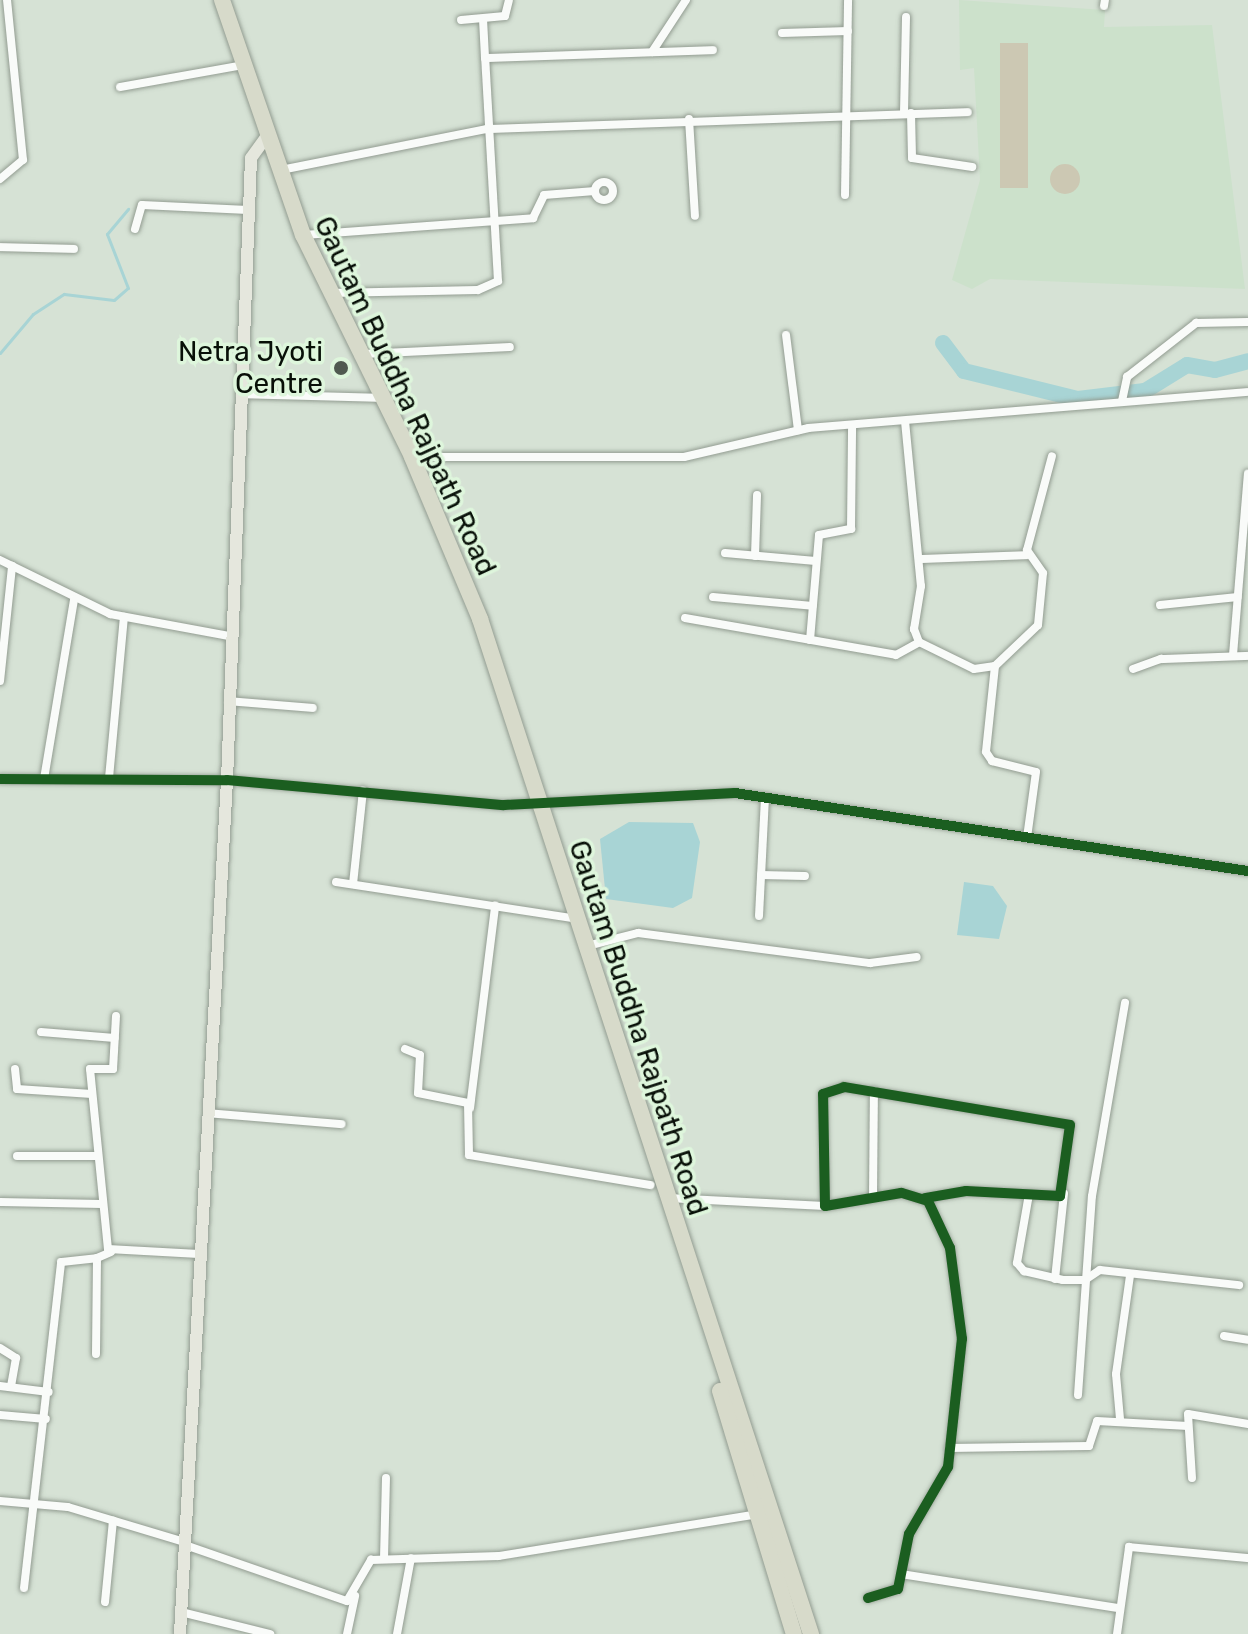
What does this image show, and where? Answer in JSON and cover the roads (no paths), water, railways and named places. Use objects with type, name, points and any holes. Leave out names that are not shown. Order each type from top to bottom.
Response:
[{"type":"highway","points":[[213,0],[240,66]]},
{"type":"highway","name":"Gautam Buddha Rajpath Road","points":[[222,0],[261,144],[278,170],[303,235],[362,354],[379,398],[412,457],[460,565],[571,918],[585,946],[667,1198],[764,1512],[811,1634]]},
{"type":"highway","points":[[261,144],[379,398],[460,590],[537,805]]},
{"type":"highway","points":[[571,918],[651,1185],[764,1512],[794,1634]]},
{"type":"main road","points":[[180,1634],[227,780],[229,636],[248,210],[261,144]]},
{"type":"street","points":[[0,179],[23,160],[7,0]]},
{"type":"street","points":[[461,20],[505,16],[509,0]]},
{"type":"street","points":[[652,52],[686,0]]},
{"type":"street","points":[[845,195],[848,0]]},
{"type":"street","points":[[906,17],[912,158],[972,167]]},
{"type":"street","points":[[330,293],[493,285],[499,275],[492,222],[483,19]]},
{"type":"street","points":[[782,33],[848,31]]},
{"type":"street","points":[[485,58],[713,50]]},
{"type":"street","points":[[120,87],[240,66]]},
{"type":"street","points":[[278,170],[487,129],[689,119],[968,112]]},
{"type":"street","points":[[689,119],[695,216]]},
{"type":"street","points":[[303,235],[533,218],[544,195],[595,191]]},
{"type":"street","points":[[135,229],[142,205],[248,210]]},
{"type":"street","points":[[0,247],[74,249]]},
{"type":"street","points":[[1121,396],[1127,377],[1196,323],[1248,322]]},
{"type":"street","points":[[786,335],[798,430]]},
{"type":"street","points":[[362,354],[510,347]]},
{"type":"street","points":[[412,457],[684,457],[798,430],[905,421],[975,409],[1069,410],[1121,396],[1248,392]]},
{"type":"street","points":[[239,394],[379,398]]},
{"type":"street","points":[[905,421],[919,559],[912,620],[919,642],[974,669],[995,666],[1038,625],[1043,573],[1027,555]]},
{"type":"street","points":[[810,640],[820,533],[851,531],[852,426]]},
{"type":"street","points":[[1027,555],[1052,456]]},
{"type":"street","points":[[1233,655],[1248,474]]},
{"type":"street","points":[[755,556],[757,495]]},
{"type":"street","points":[[725,553],[816,561]]},
{"type":"street","points":[[919,559],[1027,555]]},
{"type":"street","points":[[0,560],[74,599],[124,617],[229,636]]},
{"type":"street","points":[[0,681],[12,566]]},
{"type":"street","points":[[713,597],[813,606]]},
{"type":"street","points":[[1160,605],[1238,597]]},
{"type":"street","points":[[44,779],[74,599]]},
{"type":"street","points":[[109,778],[124,617]]},
{"type":"street","points":[[685,618],[902,655],[919,642]]},
{"type":"street","points":[[1133,669],[1161,659],[1248,656]]},
{"type":"street","points":[[995,666],[986,752],[992,761],[1036,772],[1027,838]]},
{"type":"street","points":[[228,701],[313,708]]},
{"type":"street","points":[[0,779],[227,780],[537,805],[682,790],[765,797],[1248,871]]},
{"type":"street","points":[[353,884],[363,791]]},
{"type":"street","points":[[759,916],[765,797]]},
{"type":"street","points":[[761,875],[805,876]]},
{"type":"street","points":[[336,882],[571,918]]},
{"type":"street","points":[[495,906],[469,1108],[469,1155],[651,1185]]},
{"type":"street","points":[[585,946],[638,933],[860,962],[917,957]]},
{"type":"street","points":[[1078,1395],[1085,1280],[1125,1003]]},
{"type":"street","points":[[111,1252],[102,1204],[90,1069],[113,1069],[116,1016]]},
{"type":"street","points":[[41,1032],[115,1038]]},
{"type":"street","points":[[405,1049],[420,1055],[418,1093],[465,1101],[469,1108]]},
{"type":"street","points":[[15,1069],[17,1089],[92,1094]]},
{"type":"street","points":[[825,1206],[823,1094],[836,1086],[1065,1121],[1071,1131],[1055,1279]]},
{"type":"street","points":[[873,1197],[874,1091]]},
{"type":"street","points":[[207,1113],[342,1124]]},
{"type":"street","points":[[17,1156],[98,1156]]},
{"type":"street","points":[[667,1198],[825,1206],[873,1197],[1064,1193]]},
{"type":"street","points":[[1029,1194],[1017,1266],[1055,1279],[1085,1280],[1100,1270],[1130,1276],[1239,1285]]},
{"type":"street","points":[[868,1598],[895,1592],[909,1534],[946,1473],[962,1339],[950,1248],[925,1198]]},
{"type":"street","points":[[0,1202],[102,1204]]},
{"type":"street","points":[[24,1588],[46,1419],[61,1262],[97,1258],[111,1252],[199,1254]]},
{"type":"street","points":[[96,1354],[97,1258]]},
{"type":"street","points":[[1120,1419],[1116,1374],[1130,1276]]},
{"type":"street","points":[[1224,1336],[1248,1340]]},
{"type":"street","points":[[0,1348],[16,1358],[11,1387]]},
{"type":"street","points":[[0,1386],[49,1392]]},
{"type":"street","points":[[1192,1478],[1188,1414],[1248,1424]]},
{"type":"street","points":[[0,1415],[46,1419]]},
{"type":"street","points":[[949,1448],[1089,1446],[1097,1421],[1120,1419],[1188,1426]]},
{"type":"street","points":[[384,1559],[386,1478]]},
{"type":"street","points":[[0,1501],[36,1500],[113,1520],[342,1600],[355,1596]]},
{"type":"street","points":[[347,1634],[365,1563],[384,1559],[499,1556],[764,1512]]},
{"type":"street","points":[[105,1602],[113,1520]]},
{"type":"street","points":[[1117,1634],[1126,1554],[1134,1544],[1248,1558]]},
{"type":"street","points":[[397,1634],[411,1558]]},
{"type":"street","points":[[901,1574],[1119,1608]]},
{"type":"street","points":[[181,1612],[270,1634]]},
{"type":"water","points":[[629,822],[693,823],[700,842],[692,898],[673,908],[606,899],[600,839]]},
{"type":"water","points":[[964,882],[993,886],[1007,906],[999,939],[957,935]]},
{"type":"waterway","points":[[0,353],[33,314],[64,294],[114,300],[128,288],[107,234],[128,209]]},
{"type":"waterway","points":[[943,343],[964,371],[1078,399],[1145,391],[1187,365],[1215,370],[1248,361]]},
{"type":"place","name":"Netra Jyoti Centre","points":[[341,368]]}]
